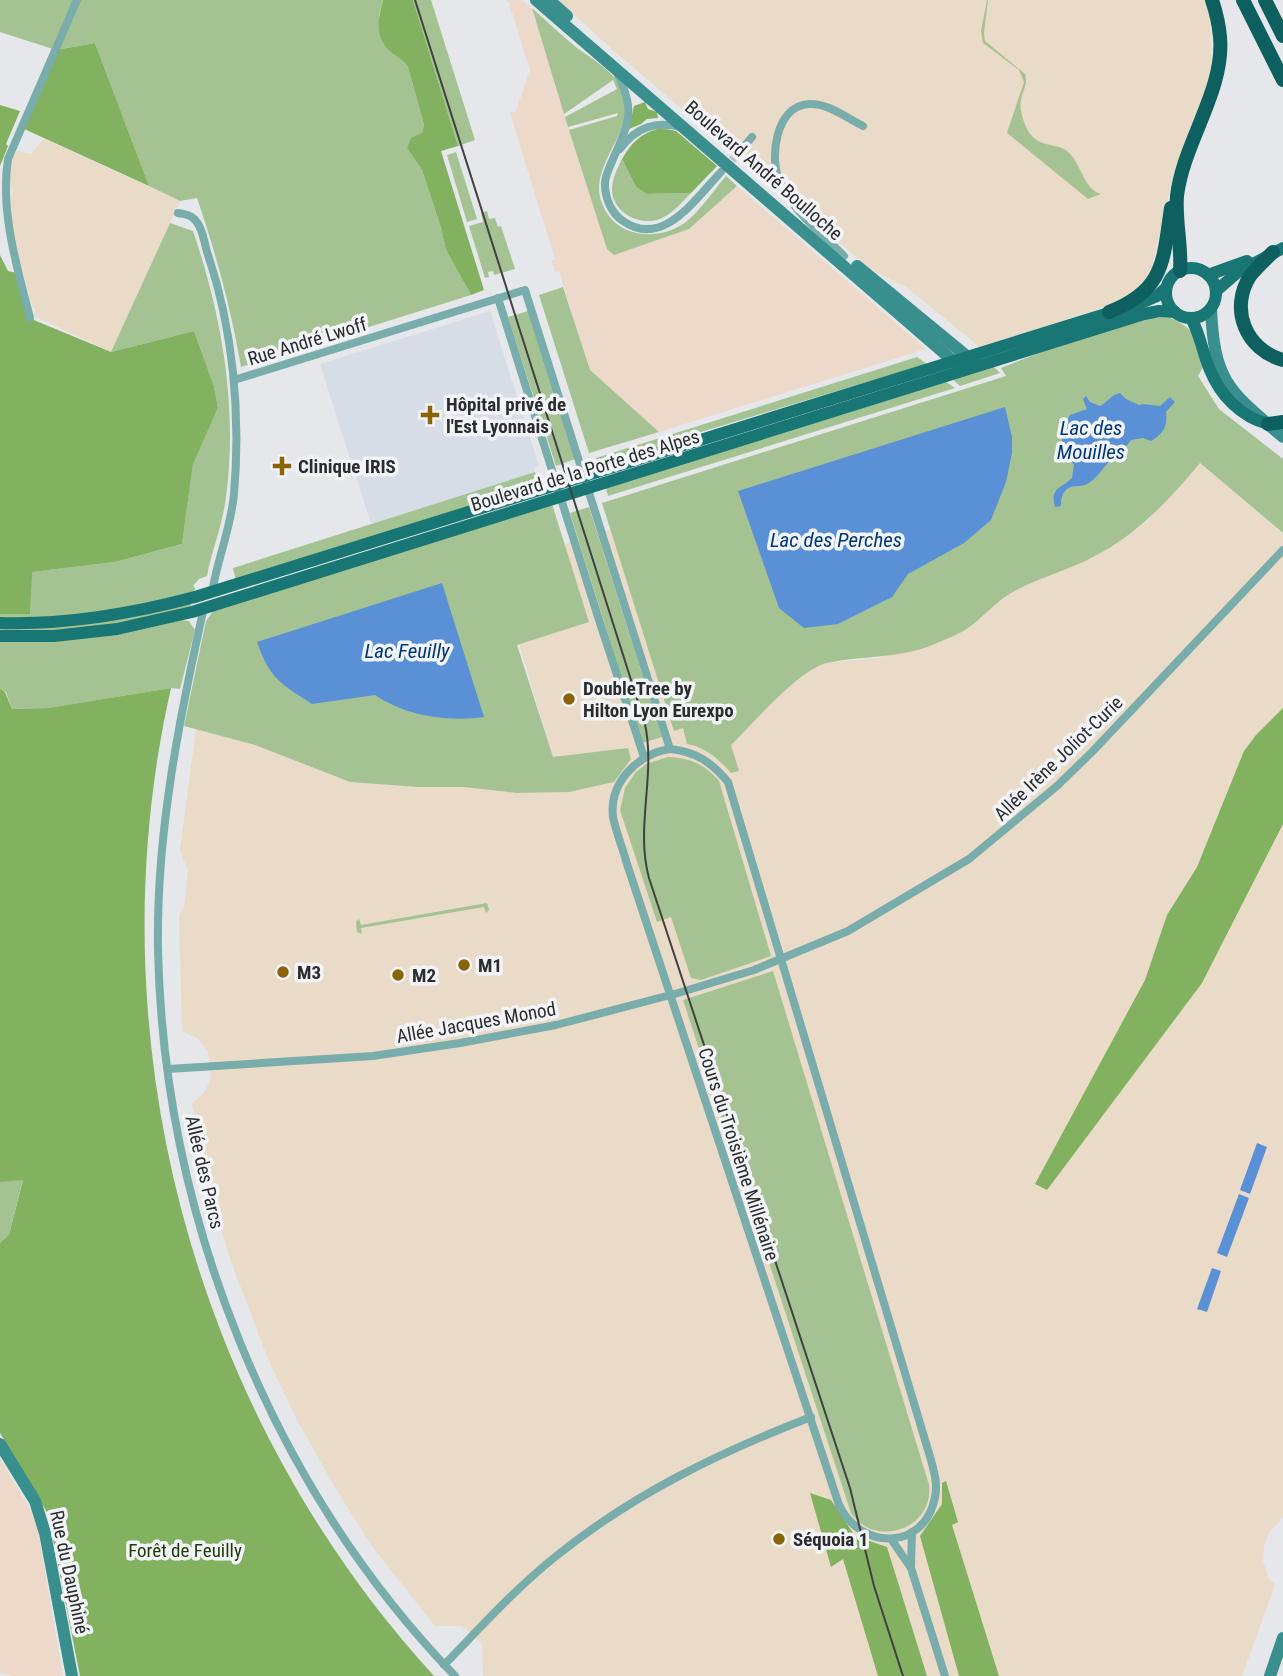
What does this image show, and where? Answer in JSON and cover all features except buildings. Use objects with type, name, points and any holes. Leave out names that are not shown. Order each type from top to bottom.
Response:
[{"type":"highway","points":[[1109,312],[1139,298],[1153,281],[1163,260],[1174,191],[1218,67],[1220,38],[1212,0]]},
{"type":"highway","points":[[1243,0],[1283,80]]},
{"type":"highway","points":[[1265,0],[1283,36]]},
{"type":"highway","points":[[1268,48],[1283,93]]},
{"type":"highway","points":[[1180,271],[1182,252],[1177,197],[1184,163]]},
{"type":"highway","points":[[1278,250],[1258,267],[1247,284],[1241,299],[1241,315],[1245,330],[1257,346],[1269,355],[1283,360]]},
{"type":"main road","name":"Boulevard André Boulloche","points":[[536,0],[965,371]]},
{"type":"main road","name":"Boulevard André Boulloche","points":[[549,0],[614,60],[844,256],[979,366]]},
{"type":"main road","points":[[1208,275],[1278,250]]},
{"type":"main road","points":[[1278,250],[1238,272],[1216,291],[1211,308],[1215,352],[1226,381],[1239,398],[1275,423],[1283,437]]},
{"type":"main road","points":[[1211,308],[1206,314],[1191,318],[1175,312],[1167,301],[1169,281],[1180,271],[1194,268],[1208,275],[1216,291]]},
{"type":"main road","name":"Boulevard de la Porte des Alpes","points":[[0,636],[54,636],[117,629],[204,608],[559,492],[583,476],[1140,303],[1157,296],[1167,288]]},
{"type":"main road","name":"Boulevard de la Porte des Alpes","points":[[0,624],[98,618],[157,607],[559,492],[587,489],[1144,314],[1175,312]]},
{"type":"main road","points":[[1191,318],[1200,334],[1210,370],[1227,396],[1245,415],[1283,446]]},
{"type":"main road","points":[[1245,415],[1275,423]]},
{"type":"main road","name":"Rue du Dauphiné","points":[[0,1444],[34,1501],[45,1533],[72,1676]]},
{"type":"main road","points":[[1270,1676],[1283,1638]]},
{"type":"street","points":[[30,318],[2,205],[5,171],[77,0]]},
{"type":"street","points":[[616,71],[628,94],[630,111],[605,184],[609,205],[618,217],[631,226],[649,231],[666,226],[680,216],[721,172]]},
{"type":"street","points":[[844,256],[794,204],[781,185],[774,166],[776,144],[788,113],[796,107],[809,104],[824,106],[863,126]]},
{"type":"street","points":[[614,157],[632,135],[647,125],[665,123],[688,129]]},
{"type":"street","points":[[741,150],[752,137]]},
{"type":"street","name":"Rue André Lwoff","points":[[178,213],[191,215],[198,223],[224,313],[234,380],[525,290],[583,476]]},
{"type":"street","points":[[498,298],[644,757]]},
{"type":"street","points":[[212,592],[234,498],[237,449],[234,380]]},
{"type":"street","points":[[583,476],[670,749],[687,751],[704,758],[714,765],[728,782],[936,1484],[932,1510],[924,1523],[912,1532],[891,1539],[911,1569]]},
{"type":"street","name":"Allée Irène Joliot-Curie","points":[[781,960],[873,918],[969,859],[999,836],[1092,752],[1283,550]]},
{"type":"street","name":"Allée des Parcs","points":[[212,592],[204,608],[178,728],[165,824],[158,950],[168,1069],[193,1205],[237,1336],[296,1459],[336,1525],[390,1601],[455,1676]]},
{"type":"street","name":"Cours du Troisième Millénaire","points":[[670,749],[644,757],[622,778],[615,793],[613,817],[839,1506],[855,1528],[866,1534],[891,1539]]},
{"type":"street","name":"Allée Jacques Monod","points":[[168,1069],[312,1062],[460,1043],[556,1025],[671,995],[781,960]]},
{"type":"street","points":[[444,1665],[509,1597],[545,1565],[631,1502],[696,1466],[811,1417]]},
{"type":"street","points":[[912,1532],[911,1569],[945,1676]]},
{"type":"shaded area","points":[[505,0],[522,0],[532,9],[596,215],[614,236],[640,246],[689,229],[737,186],[926,349],[659,432],[589,370],[559,271],[555,272],[551,261],[555,259],[510,113],[516,111],[530,70],[509,3]]},
{"type":"shaded area","points":[[558,0],[1205,0],[1210,15],[1212,74],[1174,172],[1150,277],[1129,299],[980,347],[906,287],[873,271],[614,51]]},
{"type":"shaded area","points":[[44,139],[180,201],[111,352],[34,316],[35,307],[32,306],[6,210],[14,190],[7,186],[12,157],[17,151],[31,154]]},
{"type":"shaded area","name":"Hôpital privé de l'Est Lyonnais","points":[[490,311],[539,466],[534,468],[535,472],[371,524],[320,364]]},
{"type":"shaded area","points":[[1200,463],[1283,534],[1283,1517],[1269,1532],[1264,1546],[1263,1561],[1268,1577],[1275,1585],[1242,1676],[483,1676],[482,1644],[462,1626],[435,1626],[374,1549],[339,1494],[297,1420],[268,1359],[229,1256],[208,1180],[192,1103],[203,1094],[211,1080],[208,1052],[197,1038],[182,1031],[179,915],[184,907],[188,870],[180,850],[196,729],[255,745],[350,782],[464,787],[517,793],[563,792],[496,566],[680,508],[800,678],[813,668],[827,663],[878,658],[936,643],[977,620],[1008,594],[1093,557],[1118,542],[1145,523]]},
{"type":"shaded area","points":[[0,1459],[36,1519],[63,1676],[13,1676],[0,1673]]},
{"type":"green space","points":[[0,0],[383,0],[379,15],[395,55],[405,61],[408,67],[424,125],[422,133],[407,148],[422,170],[446,250],[471,295],[241,367],[222,281],[197,198],[180,201],[149,186],[95,43],[56,50],[0,32]]},
{"type":"green space","points":[[383,0],[413,0],[458,146],[441,151],[484,290],[471,295],[446,250],[422,170],[407,148],[411,138],[422,133],[424,125],[408,67],[382,41],[379,21]]},
{"type":"green space","points":[[413,0],[431,0],[475,140],[458,146]]},
{"type":"green space","points":[[987,0],[985,41],[1025,74],[1026,84],[1021,107],[1030,134],[1040,142],[1067,151],[1086,181],[1101,194],[1088,199],[1007,133],[1024,82],[1019,70],[983,43],[981,31]]},
{"type":"green space","points":[[532,8],[609,72],[623,91],[626,105],[624,119],[601,175],[599,189],[602,203],[616,223],[636,233],[672,230],[694,215],[726,176],[737,186],[689,229],[614,255],[607,249],[569,130],[617,116],[618,113],[568,127],[565,117],[617,89],[613,80],[564,114]]},
{"type":"green space","points":[[95,43],[149,186],[22,128],[56,50]]},
{"type":"green space","points":[[645,102],[648,109],[657,112],[658,118],[647,119],[629,129],[634,106]]},
{"type":"green space","points":[[0,105],[20,111],[0,166]]},
{"type":"green space","points":[[661,128],[676,131],[717,166],[691,193],[647,194],[636,187],[622,159],[638,139]]},
{"type":"green space","points":[[456,152],[477,219],[467,222],[447,155]]},
{"type":"green space","points":[[622,159],[636,187],[647,194],[691,193],[662,218],[649,221],[634,219],[621,210],[613,198],[614,178]]},
{"type":"green space","points":[[487,211],[489,219],[495,218],[498,227],[501,226],[515,269],[494,275],[493,271],[488,272],[489,277],[485,278],[469,226],[483,222],[481,213]]},
{"type":"green space","points":[[170,223],[193,231],[212,296],[225,363],[230,430],[229,464],[226,497],[207,576],[199,579],[193,586],[195,588],[190,608],[87,629],[0,633],[0,614],[30,614],[31,572],[115,562],[182,544],[193,463],[218,408],[214,386],[194,331],[111,352]]},
{"type":"green space","points":[[0,255],[8,271],[17,273],[29,318],[111,352],[194,331],[214,386],[218,408],[193,464],[182,544],[115,562],[32,572],[30,614],[0,614]]},
{"type":"green space","points":[[563,287],[590,370],[659,432],[589,453],[539,295]]},
{"type":"green space","points":[[528,311],[575,459],[556,466],[508,317]]},
{"type":"green space","points":[[1168,317],[1184,325],[1193,335],[1204,365],[1198,376],[1219,409],[1283,459],[1283,533],[1200,463],[1164,503],[1124,538],[1083,562],[1011,593],[962,632],[910,652],[827,663],[803,676],[777,698],[731,745],[739,771],[731,773],[711,754],[687,744],[683,728],[674,731],[602,503],[1006,376],[1001,368],[1046,350],[1148,318]]},
{"type":"green space","points":[[917,357],[927,364],[664,443],[662,447],[599,467],[596,458]]},
{"type":"green space","points":[[993,366],[1000,373],[960,386],[951,378]]},
{"type":"green space","points":[[945,381],[955,388],[608,496],[606,488]]},
{"type":"green space","points":[[535,472],[540,485],[236,581],[233,568]]},
{"type":"green space","points":[[552,504],[589,622],[517,645],[553,757],[628,748],[631,759],[614,782],[569,792],[517,793],[464,787],[350,782],[255,745],[184,726],[206,621],[214,610]]},
{"type":"green space","points":[[589,507],[662,737],[642,743],[570,513]]},
{"type":"green space","points":[[189,621],[195,630],[180,689],[171,688],[48,708],[12,709],[6,692],[0,688],[0,641]]},
{"type":"green space","name":"Forêt de Feuilly","points":[[0,688],[5,692],[12,709],[48,708],[171,688],[150,820],[145,952],[156,1084],[182,1214],[224,1340],[280,1460],[350,1572],[434,1676],[80,1676],[48,1514],[0,1433],[0,1243],[9,1235],[23,1180],[0,1182]]},
{"type":"green space","points":[[1283,708],[1283,824],[1202,983],[1047,1190],[1035,1184],[1145,980],[1167,915],[1197,867],[1244,751]]},
{"type":"green space","points":[[668,757],[696,763],[719,781],[771,956],[701,980],[691,978],[671,917],[657,922],[620,810],[625,788],[636,772],[646,764]]},
{"type":"green space","points":[[487,903],[489,910],[486,913],[484,907],[361,928],[362,934],[357,932],[356,922],[359,919],[361,925]]},
{"type":"green space","points":[[773,971],[929,1485],[928,1500],[922,1513],[913,1523],[888,1532],[861,1524],[851,1513],[683,1000]]},
{"type":"green space","points":[[23,1179],[9,1235],[0,1243],[0,1182]]},
{"type":"green space","points":[[946,1481],[958,1522],[952,1525],[999,1676],[959,1676],[920,1536],[942,1504],[942,1483]]},
{"type":"green space","points":[[810,1493],[831,1500],[855,1536],[887,1547],[927,1676],[878,1676],[843,1559],[831,1567]]},
{"type":"water","name":"Lac des Mouilles","points":[[1120,393],[1139,405],[1160,406],[1170,397],[1175,402],[1166,412],[1164,429],[1151,441],[1143,438],[1131,440],[1091,482],[1066,490],[1061,506],[1055,507],[1055,492],[1072,478],[1074,465],[1062,447],[1062,431],[1070,415],[1087,409],[1083,399],[1086,396],[1090,402],[1100,406]]},
{"type":"water","name":"Lac des Perches","points":[[1005,407],[1012,437],[1012,453],[1006,482],[991,520],[964,543],[908,574],[892,597],[838,624],[804,628],[779,608],[738,491]]},
{"type":"water","name":"Lac Feuilly","points":[[442,583],[484,717],[455,719],[427,716],[400,708],[375,695],[312,704],[277,679],[257,642]]},
{"type":"water","points":[[1257,1143],[1267,1147],[1250,1194],[1240,1190]]},
{"type":"water","points":[[1239,1194],[1249,1198],[1227,1257],[1217,1253]]},
{"type":"water","points":[[1212,1268],[1221,1271],[1207,1312],[1197,1309]]},
{"type":"tunnel","points":[[724,169],[741,150]]},
{"type":"tram line","points":[[415,0],[645,724],[648,763],[644,840],[649,878],[850,1488],[874,1586],[903,1676]]},
{"type":"place","name":"Hôpital privé de l'Est Lyonnais","points":[[430,415]]},
{"type":"place","name":"Clinique IRIS","points":[[282,466]]},
{"type":"place","name":"DoubleTree by Hilton Lyon Eurexpo","points":[[569,699]]},
{"type":"place","name":"M1","points":[[464,965]]},
{"type":"place","name":"M3","points":[[283,972]]},
{"type":"place","name":"M2","points":[[398,975]]},
{"type":"place","name":"Séquoia 1","points":[[779,1539]]}]
